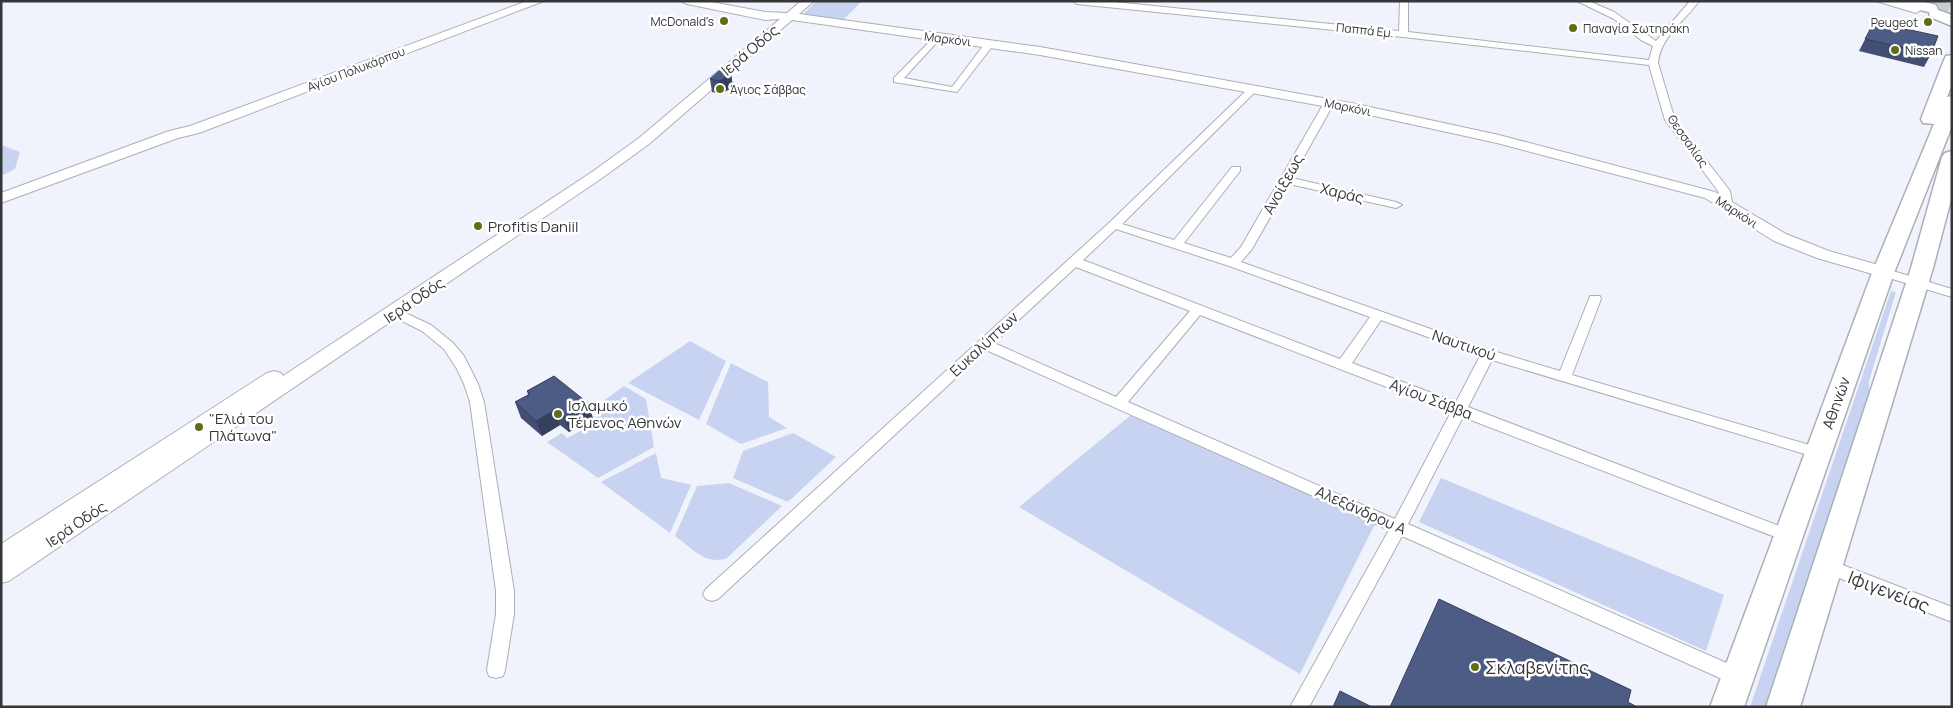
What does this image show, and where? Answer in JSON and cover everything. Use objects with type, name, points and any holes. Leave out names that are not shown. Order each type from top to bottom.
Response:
[{"type":"highway","points":[[1898,1],[1941,10],[1952,3]]},
{"type":"highway","points":[[1912,197],[1910,178],[1916,154],[1952,60]]},
{"type":"highway","name":"Αθηνών","points":[[1728,707],[1883,272],[1912,197],[1931,159],[1952,101]]},
{"type":"highway","points":[[1783,707],[1916,283],[1946,195],[1952,157]]},
{"type":"main road","name":"Αγίου Πολυκάρπου","points":[[1,198],[523,1]]},
{"type":"main road","points":[[687,1],[765,16],[785,15]]},
{"type":"main road","points":[[719,1],[785,15]]},
{"type":"main road","name":"Ιερά Οδός","points":[[1,574],[395,312],[627,154],[785,15],[795,1]]},
{"type":"main road","name":"Ιερά Οδός","points":[[1,556],[592,167],[785,15],[808,1]]},
{"type":"main road","points":[[1882,1],[1941,10]]},
{"type":"main road","name":"Μαρκόνι","points":[[785,15],[988,44],[1253,89],[1499,139],[1705,193],[1726,202],[1758,226],[1776,236],[1883,272]]},
{"type":"street","name":"Αγίου Πολυκάρπου","points":[[174,134],[194,130],[538,1]]},
{"type":"street","name":"Παππά Εμ.","points":[[1077,1],[1403,34],[1652,63]]},
{"type":"street","points":[[1403,34],[1404,1]]},
{"type":"street","points":[[1581,1],[1615,16],[1630,26],[1645,41],[1657,45]]},
{"type":"street","points":[[1652,63],[1657,45],[1687,14],[1695,1]]},
{"type":"street","points":[[936,38],[897,80],[954,90],[988,44]]},
{"type":"street","name":"Θεσσαλίας","points":[[1652,63],[1670,120],[1724,191],[1726,202]]},
{"type":"street","name":"Ευκαλύπτων","points":[[712,594],[1114,225],[1253,89]]},
{"type":"street","name":"Ανοίξεως","points":[[1233,263],[1246,249],[1287,180],[1308,137],[1329,103]]},
{"type":"street","points":[[1176,245],[1236,169]]},
{"type":"street","name":"Χαράς","points":[[1287,180],[1396,205]]},
{"type":"street","name":"Ναυτικού","points":[[1114,225],[1233,263],[1488,354],[1818,453]]},
{"type":"street","name":"Αγίου Σάββα","points":[[1073,261],[1789,536]]},
{"type":"street","points":[[1883,272],[1952,293]]},
{"type":"street","points":[[1564,378],[1595,299]]},
{"type":"street","points":[[1120,402],[1198,309]]},
{"type":"street","points":[[395,312],[432,331],[456,354],[469,375],[478,402],[505,591],[505,614],[496,670]]},
{"type":"street","points":[[1343,365],[1378,315]]},
{"type":"street","name":"Αλεξάνδρου Α","points":[[984,344],[1120,402],[1399,528],[1738,677]]},
{"type":"street","points":[[1299,707],[1399,528],[1488,354]]},
{"type":"street","name":"Ιφιγενείας","points":[[1827,566],[1952,615]]},
{"type":"shaded area","points":[[817,1],[862,1],[843,20],[802,15]]},
{"type":"shaded area","points":[[1,145],[20,152],[15,169],[1,176]]},
{"type":"shaded area","points":[[1891,291],[1896,292],[1869,381],[1869,394],[1768,707],[1750,707]]},
{"type":"shaded area","points":[[690,341],[726,361],[699,420],[628,383]]},
{"type":"shaded area","points":[[731,363],[768,382],[769,417],[787,428],[741,444],[706,424]]},
{"type":"shaded area","points":[[624,386],[646,399],[654,447],[598,478],[547,442],[562,433],[567,438],[598,422],[594,408]]},
{"type":"shaded area","points":[[1131,415],[1376,522],[1300,674],[1019,507]]},
{"type":"shaded area","points":[[793,433],[836,457],[788,502],[733,478],[743,451]]},
{"type":"shaded area","points":[[656,453],[661,478],[691,485],[670,533],[601,482]]},
{"type":"shaded area","points":[[1441,478],[1724,595],[1706,651],[1419,522]]},
{"type":"shaded area","points":[[729,483],[782,506],[727,558],[712,560],[706,558],[675,536],[697,486]]},
{"type":"building","points":[[1874,22],[1938,36],[1931,54],[1865,39]]},
{"type":"building","points":[[719,71],[731,74],[719,81],[710,79]]},
{"type":"building","points":[[554,376],[588,403],[564,417],[555,410],[536,421],[515,402],[530,394],[527,391]]},
{"type":"building","name":"Σκλαβενίτης","points":[[1439,599],[1631,690],[1628,702],[1637,707],[1390,707]]},
{"type":"building","points":[[1340,691],[1372,707],[1333,707]]},
{"type":"tunnel","points":[[1931,8],[1952,13]]},
{"type":"place","name":"McDonald's","points":[[724,21]]},
{"type":"place","name":"Peugeot","points":[[1928,22]]},
{"type":"place","name":"Παναγία Σωτηράκη","points":[[1573,28]]},
{"type":"place","name":"Nissan","points":[[1895,50]]},
{"type":"place","name":"Άγιος Σάββας","points":[[720,89]]},
{"type":"place","name":"Profitis Daniil","points":[[478,226]]},
{"type":"place","name":"Ισλαμικό Τέμενος Αθηνών","points":[[558,414]]},
{"type":"place","name":"\"Ελιά του Πλάτωνα\"","points":[[199,427]]},
{"type":"place","name":"Σκλαβενίτης","points":[[1475,667]]}]
